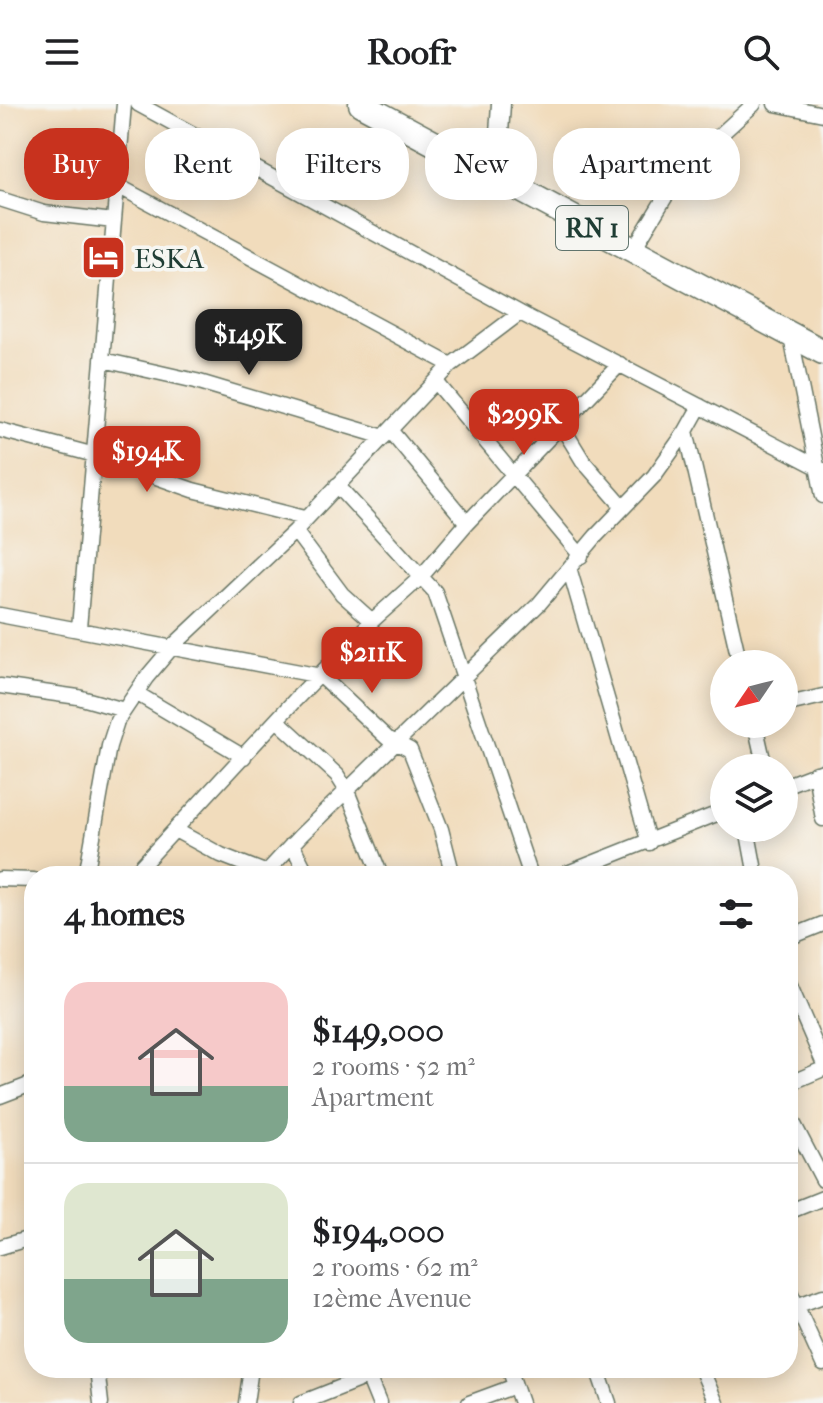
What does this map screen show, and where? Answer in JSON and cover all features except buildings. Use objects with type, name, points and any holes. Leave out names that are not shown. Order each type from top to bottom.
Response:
[{"type":"highway","name":"RN 1","points":[[361,104],[425,139]]},
{"type":"highway","name":"RN 1","points":[[537,199],[823,352]]},
{"type":"street","points":[[122,128],[124,104]]},
{"type":"street","points":[[138,104],[520,313],[819,468]]},
{"type":"street","points":[[499,128],[501,104]]},
{"type":"street","points":[[633,250],[681,171],[754,104]]},
{"type":"street","points":[[775,104],[823,114]]},
{"type":"street","points":[[129,192],[451,365]]},
{"type":"street","points":[[0,199],[44,213],[114,221]]},
{"type":"street","points":[[79,628],[91,454],[103,360],[116,200]]},
{"type":"street","points":[[88,866],[103,772],[117,721],[136,693],[174,645],[295,531],[451,365],[520,313]]},
{"type":"street","points":[[790,332],[823,496]]},
{"type":"street","points":[[103,360],[196,381],[387,434],[467,523]]},
{"type":"street","points":[[141,866],[372,621],[420,578],[467,523],[620,364]]},
{"type":"street","points":[[437,383],[581,556]]},
{"type":"street","points":[[272,866],[399,744],[570,571],[623,507],[654,476],[700,406]]},
{"type":"street","points":[[561,425],[583,461],[623,507]]},
{"type":"street","points":[[0,430],[91,454],[193,490],[305,518]]},
{"type":"street","points":[[686,431],[737,650]]},
{"type":"street","points":[[337,485],[435,592],[528,866]]},
{"type":"street","points":[[295,531],[342,594],[372,621]]},
{"type":"street","points":[[570,571],[649,843]]},
{"type":"street","points":[[0,615],[174,645],[321,676],[387,738],[410,750],[441,829],[450,866]]},
{"type":"street","points":[[0,686],[78,697],[124,710]]},
{"type":"street","points":[[136,693],[244,757]]},
{"type":"street","points":[[798,702],[823,696]]},
{"type":"street","points":[[277,720],[337,775],[347,791],[377,866]]},
{"type":"street","points":[[798,780],[819,772],[823,819]]},
{"type":"street","points":[[587,866],[710,817]]},
{"type":"street","points":[[175,830],[246,866]]},
{"type":"street","points":[[750,842],[754,866]]},
{"type":"street","points":[[292,844],[303,866]]},
{"type":"street","points":[[0,879],[24,880]]},
{"type":"street","points":[[798,934],[823,924]]},
{"type":"street","points":[[798,1004],[823,1062]]},
{"type":"street","points":[[798,1080],[823,1069]]},
{"type":"street","points":[[0,1096],[24,1087]]},
{"type":"street","points":[[798,1132],[823,1180]]},
{"type":"street","points":[[798,1208],[823,1198]]},
{"type":"street","points":[[0,1247],[24,1240]]},
{"type":"street","points":[[798,1305],[823,1296]]},
{"type":"street","points":[[798,1310],[823,1364]]},
{"type":"street","points":[[98,1378],[101,1403]]},
{"type":"street","points":[[246,1403],[250,1378]]},
{"type":"street","points":[[301,1403],[363,1378]]},
{"type":"street","points":[[369,1378],[379,1403]]},
{"type":"street","points":[[512,1378],[521,1403]]},
{"type":"street","points":[[600,1378],[609,1403]]},
{"type":"street","points":[[705,1378],[716,1403]]},
{"type":"street","points":[[469,1403],[515,1386]]},
{"type":"place","name":"ESKA","points":[[103,258]]}]
